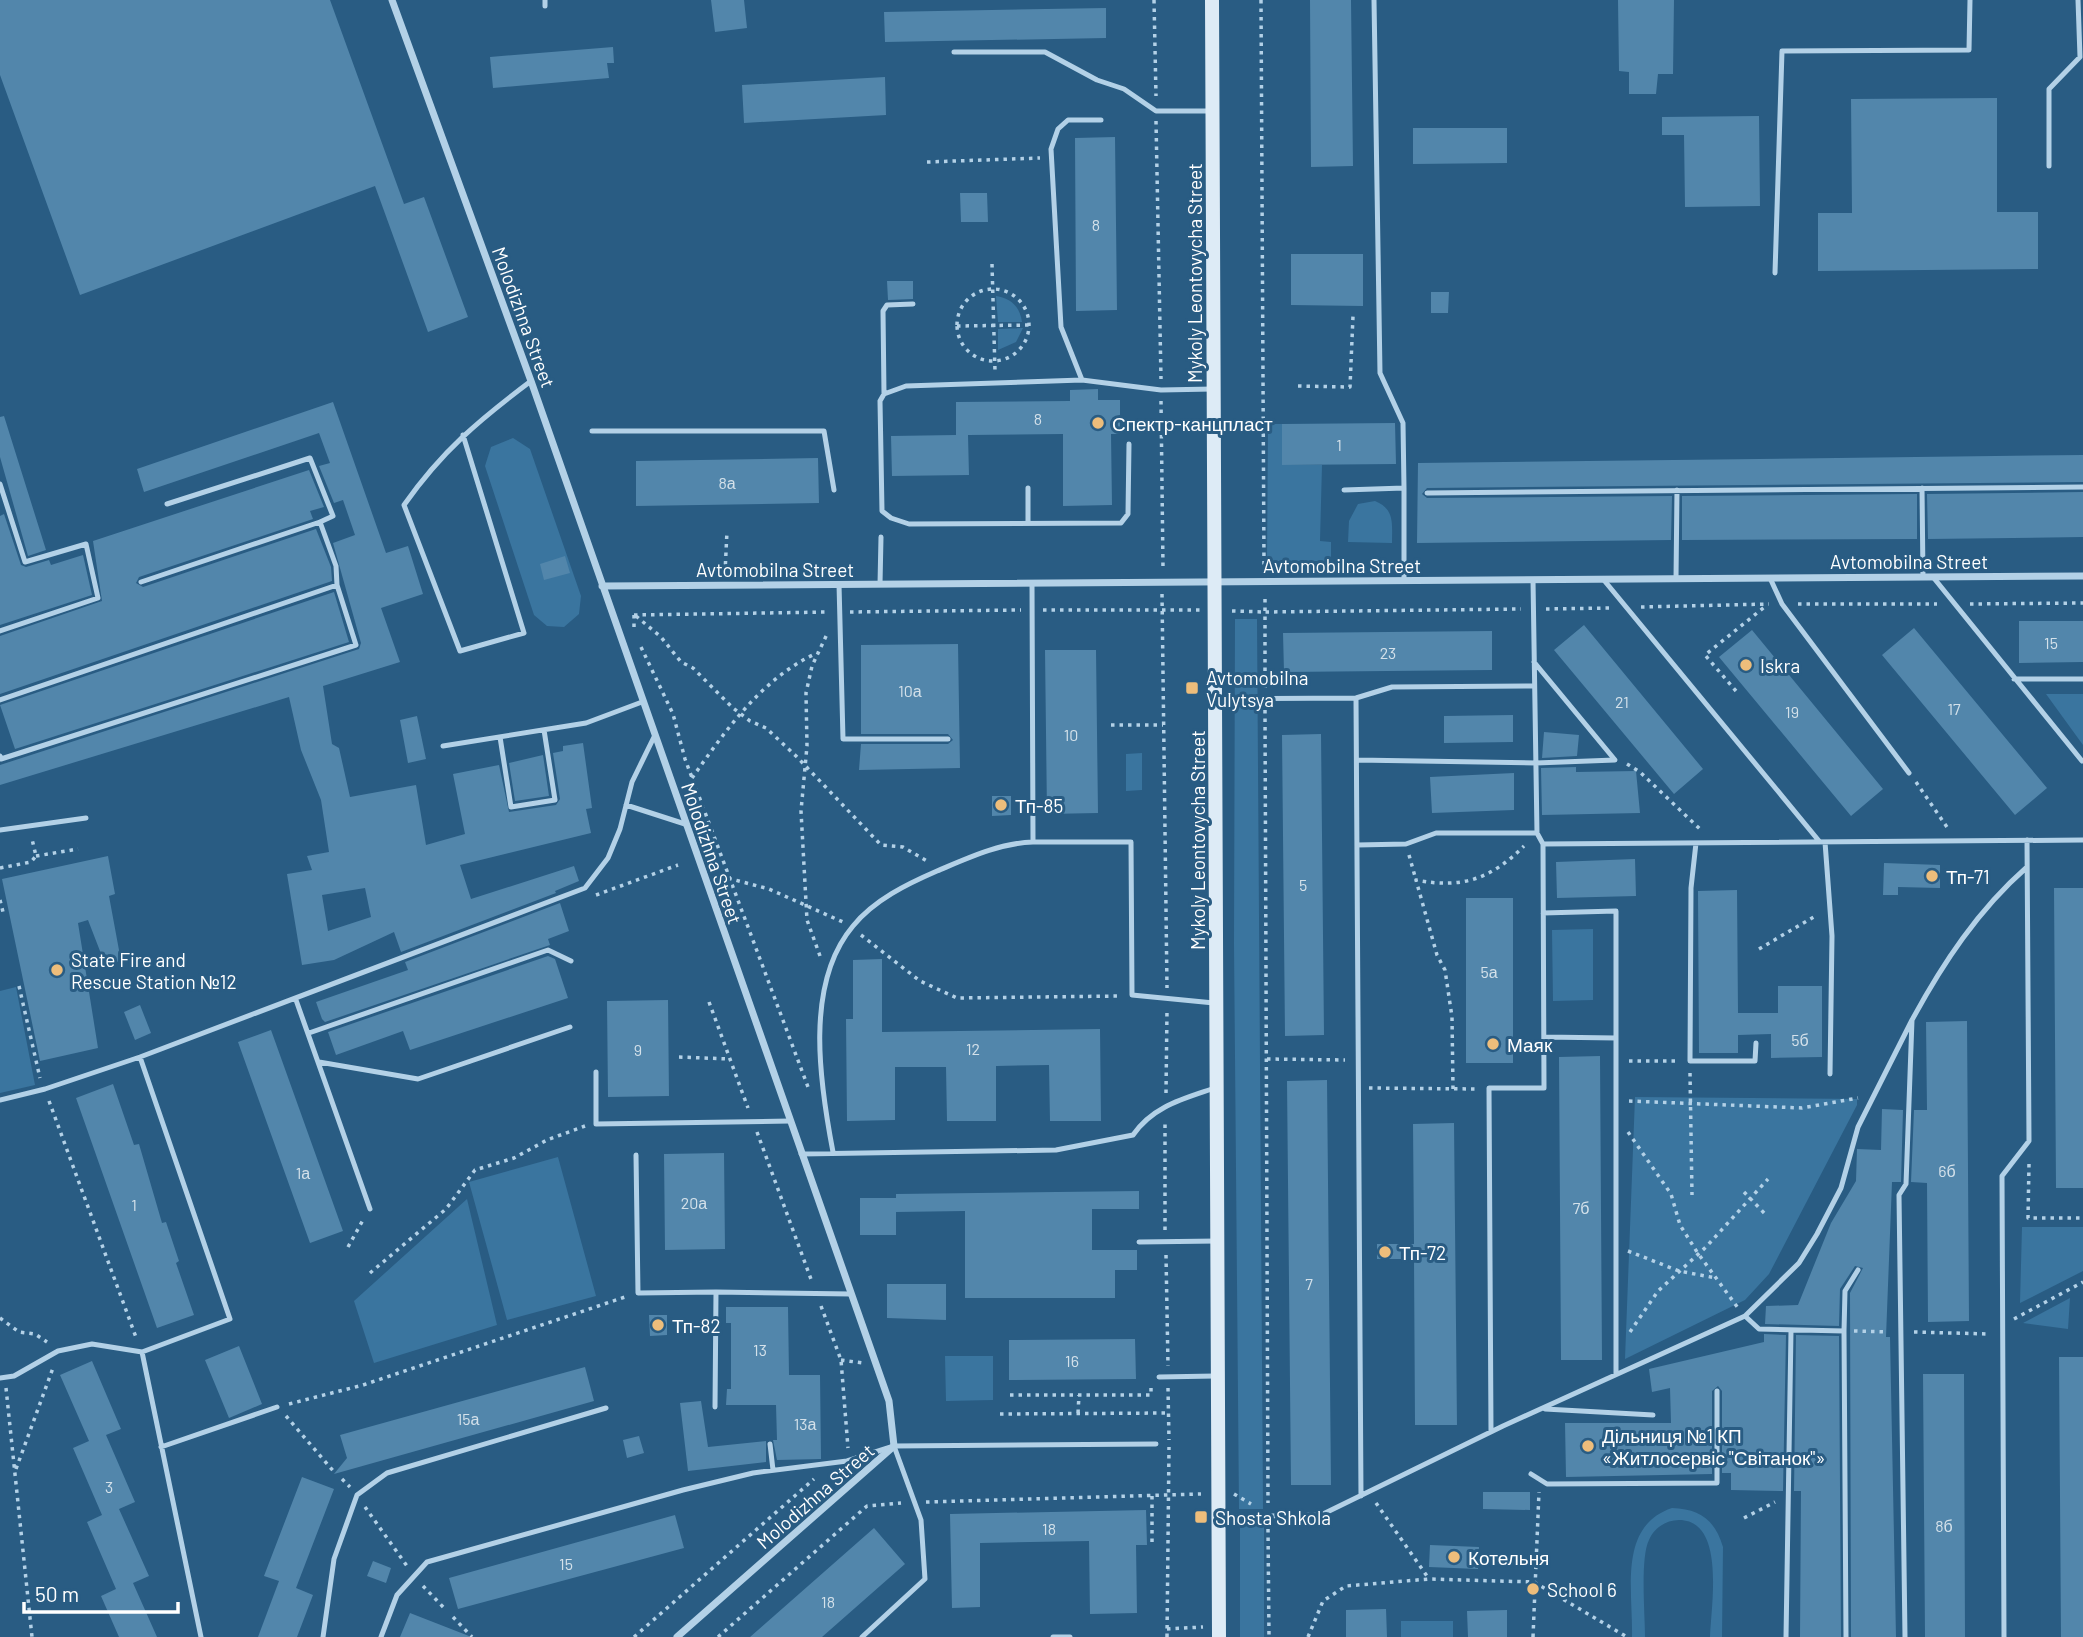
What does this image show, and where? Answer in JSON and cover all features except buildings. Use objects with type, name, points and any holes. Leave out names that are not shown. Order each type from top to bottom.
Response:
[{"type":"street","name":"Molodizhna Street","points":[[392,0],[531,381],[889,1401],[894,1446],[677,1637]]},
{"type":"street","name":"Mykoly Leontovycha Street","points":[[1212,0],[1219,1637]]},
{"type":"street","name":"Avtomobilna Street","points":[[602,586],[2083,576]]},
{"type":"lane","points":[[1374,0],[1380,373],[1403,423],[1404,581]]},
{"type":"lane","points":[[1775,273],[1782,51],[1969,50],[1970,0]]},
{"type":"lane","points":[[2049,166],[2049,89],[2080,57],[2078,0]]},
{"type":"lane","points":[[954,52],[1045,52],[1097,80],[1124,89],[1156,111],[1212,111]]},
{"type":"lane","points":[[1082,380],[1061,327],[1051,157],[1058,129],[1068,120],[1101,120]]},
{"type":"lane","points":[[913,304],[887,305],[883,311],[884,394],[880,401],[882,511],[891,518],[909,524],[1121,523],[1128,514],[1129,444]]},
{"type":"lane","points":[[884,394],[906,386],[1082,380],[1161,390],[1214,389]]},
{"type":"lane","points":[[463,435],[524,633],[460,651],[404,505],[425,474],[463,435],[531,381]]},
{"type":"lane","points":[[592,431],[824,430],[834,490]]},
{"type":"lane","points":[[141,582],[333,516],[310,458],[167,504]]},
{"type":"lane","points":[[0,484],[25,562],[86,544],[98,598],[0,631]]},
{"type":"lane","points":[[1427,493],[2083,487]]},
{"type":"lane","points":[[1028,488],[1028,523]]},
{"type":"lane","points":[[1344,490],[1404,488]]},
{"type":"lane","points":[[1922,488],[1923,577]]},
{"type":"lane","points":[[1676,579],[1677,490]]},
{"type":"lane","points":[[0,756],[1,759],[356,645],[337,586],[336,566],[320,522]]},
{"type":"lane","points":[[880,584],[881,537]]},
{"type":"lane","points":[[1933,577],[2082,761]]},
{"type":"lane","points":[[1770,578],[1782,604],[1909,773]]},
{"type":"lane","points":[[1603,579],[1822,842],[1832,936],[1830,1074]]},
{"type":"lane","points":[[1492,1432],[1489,1088],[1544,1088],[1543,844],[1536,833],[1533,580]]},
{"type":"lane","points":[[1032,583],[1033,842]]},
{"type":"lane","points":[[839,584],[843,739],[948,739]]},
{"type":"lane","points":[[0,701],[337,586]]},
{"type":"lane","points":[[1534,662],[1615,760]]},
{"type":"lane","points":[[2014,679],[2083,679]]},
{"type":"lane","points":[[1215,699],[1356,698],[1392,687],[1534,686]]},
{"type":"lane","points":[[1356,698],[1361,1496]]},
{"type":"lane","points":[[443,746],[586,723],[642,702]]},
{"type":"lane","points":[[500,737],[511,807],[555,800],[544,730]]},
{"type":"lane","points":[[0,1100],[45,1089],[140,1057],[586,888],[608,858],[632,782],[654,737]]},
{"type":"lane","points":[[1357,760],[1536,763],[1615,760]]},
{"type":"lane","points":[[626,805],[685,824]]},
{"type":"lane","points":[[0,830],[86,818]]},
{"type":"lane","points":[[1357,845],[1406,844],[1436,833],[1536,833]]},
{"type":"lane","points":[[2004,1637],[2002,1176],[2029,1141],[2027,840]]},
{"type":"lane","points":[[1543,844],[2083,840]]},
{"type":"lane","points":[[833,1152],[821,1089],[819,1053],[820,1018],[836,954],[852,927],[869,909],[909,883],[939,870],[1011,843],[1131,842],[1132,995],[1167,1001],[1217,1004]]},
{"type":"lane","points":[[1696,843],[1691,888],[1690,1061],[1755,1061],[1756,1043]]},
{"type":"lane","points":[[1219,1517],[1321,1516],[1541,1408],[1745,1316],[1799,1263],[1817,1234],[1841,1188],[1858,1127],[1937,973],[1997,895],[2027,866]]},
{"type":"lane","points":[[1543,913],[1616,911],[1616,1374]]},
{"type":"lane","points":[[309,1033],[548,950],[571,961]]},
{"type":"lane","points":[[296,999],[370,1209]]},
{"type":"lane","points":[[1905,1637],[1899,1195],[1906,1184],[1912,1020]]},
{"type":"lane","points":[[319,1062],[418,1079],[570,1027]]},
{"type":"lane","points":[[1544,1037],[1616,1038]]},
{"type":"lane","points":[[0,1378],[14,1376],[58,1352],[92,1344],[142,1352],[230,1319],[140,1057]]},
{"type":"lane","points":[[596,1072],[596,1124],[790,1121]]},
{"type":"lane","points":[[802,1154],[1056,1150],[1133,1135],[1144,1119],[1166,1105],[1217,1087]]},
{"type":"lane","points":[[636,1155],[638,1293],[851,1294]]},
{"type":"lane","points":[[1139,1242],[1218,1241]]},
{"type":"lane","points":[[1846,1637],[1845,1291],[1858,1270]]},
{"type":"lane","points":[[715,1407],[716,1293]]},
{"type":"lane","points":[[1745,1316],[1759,1329],[1844,1331]]},
{"type":"lane","points":[[1786,1637],[1791,1331]]},
{"type":"lane","points":[[142,1352],[201,1637]]},
{"type":"lane","points":[[1159,1377],[1219,1376]]},
{"type":"lane","points":[[1531,1474],[1547,1485],[1717,1483],[1717,1391]]},
{"type":"lane","points":[[161,1447],[277,1407]]},
{"type":"lane","points":[[323,1637],[334,1559],[357,1495],[387,1473],[606,1408]]},
{"type":"lane","points":[[1541,1408],[1653,1415]]},
{"type":"lane","points":[[770,1444],[773,1470]]},
{"type":"lane","points":[[381,1637],[397,1595],[427,1562],[683,1490],[773,1470],[833,1463],[894,1446],[1156,1444]]},
{"type":"lane","points":[[862,1637],[925,1578],[921,1520],[894,1446]]},
{"type":"lane","points":[[1053,1637],[1070,1637]]},
{"type":"path","points":[[1154,0],[1167,1001],[1167,1637]]},
{"type":"path","points":[[1261,0],[1269,1637]]},
{"type":"path","points":[[927,162],[1051,157]]},
{"type":"path","points":[[992,264],[996,383]]},
{"type":"path","points":[[992,289],[1019,299],[1030,325],[1023,346],[1015,354],[995,361],[968,352],[957,327],[958,315],[971,296],[992,289]]},
{"type":"path","points":[[1298,386],[1350,387],[1353,316]]},
{"type":"path","points":[[957,327],[1030,325]]},
{"type":"path","points":[[724,585],[727,531]]},
{"type":"path","points":[[634,615],[1161,609],[1265,612],[1782,604],[2083,603]]},
{"type":"path","points":[[1736,691],[1705,655],[1767,605]]},
{"type":"path","points":[[828,981],[807,920],[801,811],[806,693],[817,653],[839,612]]},
{"type":"path","points":[[634,615],[634,634]]},
{"type":"path","points":[[634,615],[661,637],[681,663],[693,668],[741,714],[766,729],[805,765],[881,845],[903,847],[939,870]]},
{"type":"path","points":[[639,644],[673,714],[692,778],[808,1087]]},
{"type":"path","points":[[672,787],[692,778],[741,714],[783,671],[817,653]]},
{"type":"path","points":[[1111,725],[1163,726]]},
{"type":"path","points":[[1615,760],[1640,772],[1714,843]]},
{"type":"path","points":[[1909,773],[1937,808],[1956,841]]},
{"type":"path","points":[[29,826],[36,856]]},
{"type":"path","points":[[1406,844],[1437,955],[1445,970],[1452,1017],[1453,1088]]},
{"type":"path","points":[[0,868],[30,862],[36,856],[78,849]]},
{"type":"path","points":[[1416,880],[1465,883],[1487,874],[1517,853]]},
{"type":"path","points":[[594,895],[678,865]]},
{"type":"path","points":[[701,871],[769,889],[807,904],[852,927],[920,981],[957,998],[1132,995]]},
{"type":"path","points":[[0,900],[3,912]]},
{"type":"path","points":[[1759,949],[1829,908]]},
{"type":"path","points":[[19,986],[40,1079],[142,1352]]},
{"type":"path","points":[[634,1637],[848,1449],[841,1360],[709,1002]]},
{"type":"path","points":[[678,1057],[730,1059]]},
{"type":"path","points":[[1267,1059],[1359,1060]]},
{"type":"path","points":[[1616,1061],[1690,1061],[1692,1195]]},
{"type":"path","points":[[1359,1088],[1489,1088]]},
{"type":"path","points":[[1616,1101],[1802,1108],[1828,1106],[1876,1094]]},
{"type":"path","points":[[1616,1117],[1645,1153],[1671,1194],[1680,1225],[1697,1252],[1745,1316]]},
{"type":"path","points":[[370,1273],[446,1209],[475,1170],[514,1158],[547,1140],[596,1124]]},
{"type":"path","points":[[2029,1141],[2028,1218],[2083,1218]]},
{"type":"path","points":[[1616,1350],[1658,1291],[1697,1252],[1706,1247],[1768,1179]]},
{"type":"path","points":[[1744,1192],[1767,1216]]},
{"type":"path","points":[[348,1247],[370,1209]]},
{"type":"path","points":[[1616,1247],[1679,1271],[1716,1278]]},
{"type":"path","points":[[2003,1325],[2083,1283]]},
{"type":"path","points":[[335,1473],[277,1407],[363,1385],[638,1293]]},
{"type":"path","points":[[0,1318],[19,1332],[35,1334],[58,1352],[28,1442],[15,1471]]},
{"type":"path","points":[[1844,1331],[2003,1334]]},
{"type":"path","points":[[841,1360],[876,1364]]},
{"type":"path","points":[[1010,1395],[1151,1395],[1151,1376]]},
{"type":"path","points":[[7,1394],[32,1637]]},
{"type":"path","points":[[1078,1413],[1079,1395]]},
{"type":"path","points":[[1000,1413],[1169,1413]]},
{"type":"path","points":[[342,1479],[357,1495],[414,1576],[446,1610]]},
{"type":"path","points":[[1370,1491],[1380,1512],[1429,1578]]},
{"type":"path","points":[[1533,1637],[1539,1492]]},
{"type":"path","points":[[1168,1495],[1200,1494]]},
{"type":"path","points":[[1152,1496],[1152,1544]]},
{"type":"path","points":[[1744,1518],[1776,1502]]},
{"type":"path","points":[[1308,1637],[1323,1601],[1346,1586],[1429,1578],[1534,1582],[1624,1636]]},
{"type":"path","points":[[453,1617],[472,1637]]},
{"type":"path","points":[[1167,1629],[1198,1628]]},
{"type":"shaded area","points":[[996,296],[1014,304],[1022,322],[998,322]]},
{"type":"shaded area","points":[[1023,328],[1016,342],[998,350],[998,329]]},
{"type":"shaded area","points":[[1268,424],[1282,424],[1282,465],[1322,465],[1320,541],[1331,542],[1331,561],[1267,561]]},
{"type":"shaded area","points":[[513,438],[530,449],[581,596],[579,614],[564,627],[547,626],[534,615],[485,466],[491,447]]},
{"type":"shaded area","points":[[1375,501],[1389,513],[1392,543],[1348,542],[1349,521],[1358,504]]},
{"type":"shaded area","points":[[1235,619],[1257,619],[1263,1509],[1239,1509],[1234,944]]},
{"type":"shaded area","points":[[2046,694],[2083,694],[2083,745]]},
{"type":"shaded area","points":[[1142,753],[1142,790],[1126,791],[1126,754]]},
{"type":"shaded area","points":[[1593,929],[1593,1000],[1553,1001],[1552,930]]},
{"type":"shaded area","points":[[16,987],[35,1085],[0,1093],[0,991]]},
{"type":"shaded area","points":[[1635,1097],[1857,1099],[1857,1105],[1769,1274],[1745,1300],[1625,1359]]},
{"type":"shaded area","points":[[558,1157],[596,1296],[507,1320],[469,1182]]},
{"type":"shaded area","points":[[467,1199],[497,1325],[374,1363],[354,1301]]},
{"type":"shaded area","points":[[2022,1227],[2083,1227],[2083,1271],[2020,1303]]},
{"type":"shaded area","points":[[2070,1298],[2068,1329],[2023,1323]]},
{"type":"shaded area","points":[[945,1356],[993,1356],[993,1400],[946,1401]]},
{"type":"shaded area","points":[[1672,1508],[1691,1511],[1705,1518],[1720,1538],[1723,1547],[1722,1637],[1710,1637],[1713,1586],[1710,1549],[1704,1534],[1694,1524],[1679,1520],[1661,1526],[1649,1540],[1644,1573],[1645,1637],[1632,1637],[1631,1580],[1636,1544],[1643,1529],[1655,1517]]},
{"type":"shaded area","points":[[1240,1522],[1264,1522],[1264,1637],[1240,1637]]},
{"type":"shaded area","points":[[1401,1621],[1453,1621],[1453,1637],[1401,1637]]},
{"type":"place","name":"Спектр-канцпласт","points":[[1098,423]]},
{"type":"place","name":"Iskra","points":[[1746,665]]},
{"type":"place","name":"Avtomobilna Vulytsya","points":[[1192,688]]},
{"type":"place","name":"Тп-85","points":[[1001,805]]},
{"type":"place","name":"Тп-71","points":[[1932,876]]},
{"type":"place","name":"State Fire and Rescue Station №12","points":[[57,970]]},
{"type":"place","name":"Маяк","points":[[1493,1044]]},
{"type":"place","name":"Тп-72","points":[[1385,1252]]},
{"type":"place","name":"Тп-82","points":[[658,1325]]},
{"type":"place","name":"Дільниця №1 КП «Житлосервіс \"Світанок\"»","points":[[1588,1446]]},
{"type":"place","name":"Shosta Shkola","points":[[1201,1517]]},
{"type":"place","name":"Котельня","points":[[1454,1557]]},
{"type":"place","name":"School 6","points":[[1533,1589]]}]
